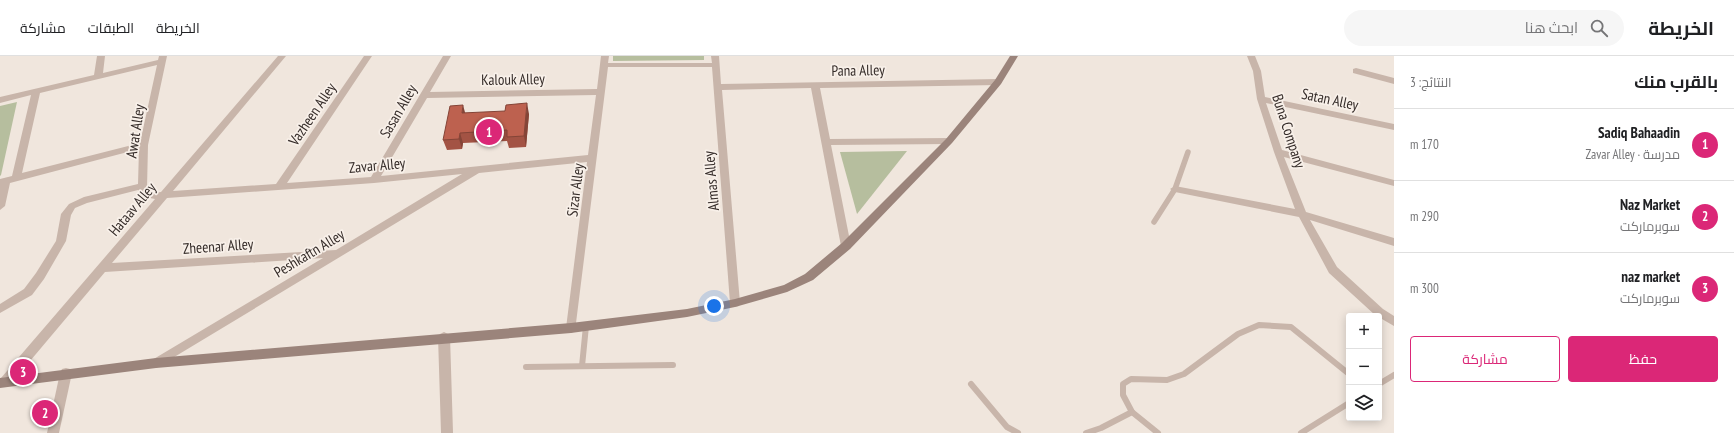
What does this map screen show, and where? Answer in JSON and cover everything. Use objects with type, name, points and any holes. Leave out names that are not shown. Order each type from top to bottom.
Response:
[{"type":"street","points":[[98,77],[101,56]]},
{"type":"street","name":"Hataav Alley","points":[[2,382],[282,56]]},
{"type":"street","name":"Vazheen Alley","points":[[279,187],[368,56]]},
{"type":"street","name":"Sasan Alley","points":[[374,180],[447,56]]},
{"type":"street","points":[[2,382],[156,363],[444,337],[571,328],[687,313],[735,303],[787,288],[809,277],[846,246],[949,141],[998,82],[1014,56]]},
{"type":"street","name":"Buna Company","points":[[1251,56],[1257,71],[1261,99],[1278,152],[1302,214],[1333,270],[1379,312],[1394,321]]},
{"type":"street","points":[[0,100],[98,77],[162,59]]},
{"type":"street","name":"Awat Alley","points":[[142,186],[144,146],[162,59]]},
{"type":"street","points":[[605,60],[716,60]]},
{"type":"street","name":"Sizar Alley","points":[[571,328],[605,60]]},
{"type":"street","name":"Almas Alley","points":[[716,60],[735,303]]},
{"type":"street","points":[[1356,71],[1394,81]]},
{"type":"street","name":"Pana Alley","points":[[718,87],[998,82]]},
{"type":"street","points":[[815,85],[846,246]]},
{"type":"street","points":[[16,178],[36,92]]},
{"type":"street","name":"Kalouk Alley","points":[[424,95],[602,92]]},
{"type":"street","name":"Satan Alley","points":[[1261,99],[1394,127]]},
{"type":"street","points":[[826,142],[949,141]]},
{"type":"street","points":[[0,206],[3,181],[144,146]]},
{"type":"street","points":[[1278,152],[1394,183]]},
{"type":"street","name":"Zavar Alley","points":[[163,196],[374,180],[593,158]]},
{"type":"street","name":"Peshkaftn Alley","points":[[156,363],[336,253],[478,169]]},
{"type":"street","points":[[0,310],[28,292],[40,276],[61,242],[66,214],[72,206],[84,200],[142,186],[142,189],[148,195],[163,196]]},
{"type":"street","points":[[1175,189],[1302,214],[1394,242]]},
{"type":"street","name":"Zheenar Alley","points":[[101,268],[336,253]]},
{"type":"street","points":[[444,337],[447,433]]},
{"type":"street","points":[[53,433],[66,373]]},
{"type":"lane","points":[[1154,222],[1175,189],[1188,152]]},
{"type":"lane","points":[[1158,433],[1132,412],[1123,395],[1123,384],[1131,380],[1167,380],[1184,374],[1238,334],[1259,325],[1278,325],[1290,327],[1346,372]]},
{"type":"lane","points":[[582,366],[586,326]]},
{"type":"lane","points":[[526,367],[673,365]]},
{"type":"lane","points":[[1382,382],[1394,375]]},
{"type":"lane","points":[[971,384],[1007,426],[1018,433]]},
{"type":"lane","points":[[1301,433],[1346,405]]},
{"type":"lane","points":[[1086,433],[1101,428],[1132,412]]},
{"type":"green space","points":[[613,56],[704,56],[704,60],[613,61]]},
{"type":"green space","points":[[17,102],[1,175],[0,176],[0,106]]},
{"type":"green space","points":[[907,151],[857,214],[840,152]]},
{"type":"building","points":[[527,103],[524,136],[507,137],[507,130],[460,133],[459,139],[443,140],[450,106],[463,105],[462,113],[505,111],[506,105]]},
{"type":"place","name":"Sadiq Bahaadin","points":[[489,132]]},
{"type":"place","name":"naz market","points":[[23,372]]},
{"type":"place","name":"Naz Market","points":[[45,413]]}]
